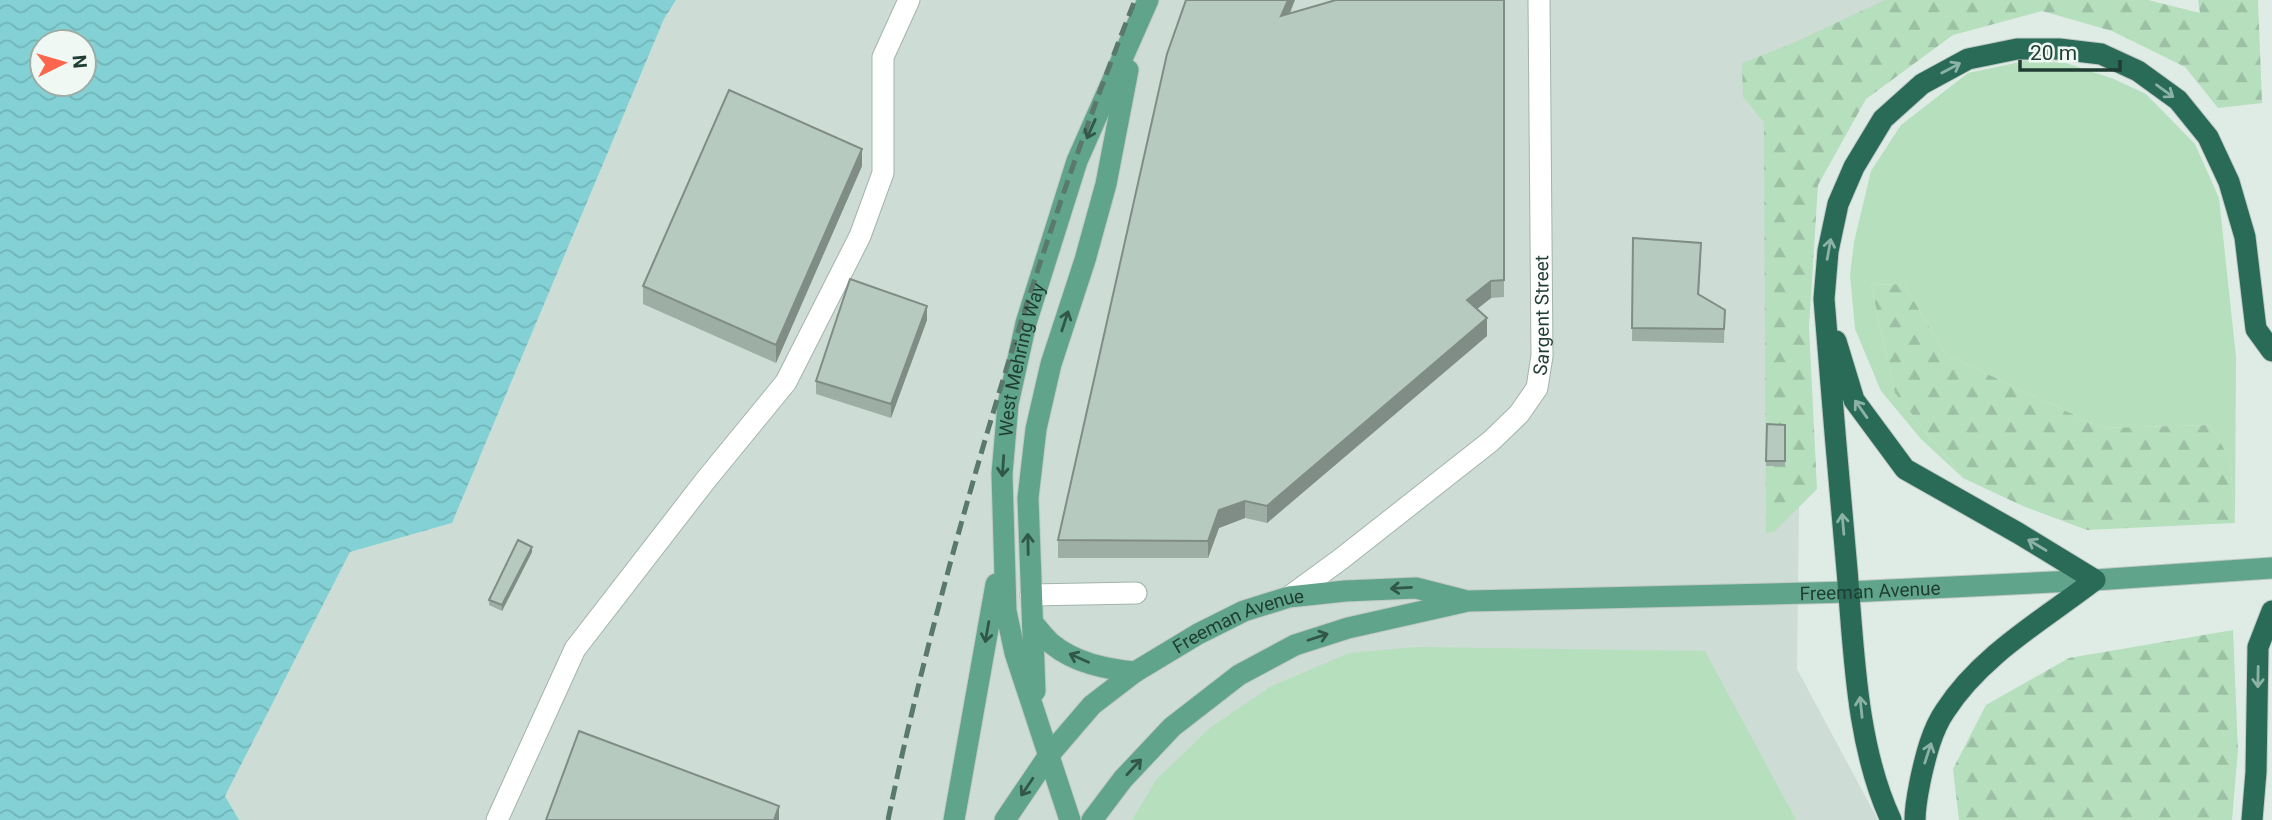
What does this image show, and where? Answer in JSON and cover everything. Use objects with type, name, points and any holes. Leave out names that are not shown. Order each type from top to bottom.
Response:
[{"type":"highway","points":[[1891,820],[1879,794],[1862,721],[1824,299],[1828,251],[1838,204],[1854,167],[1883,119],[1922,84],[1968,59],[2017,49],[2059,49],[2101,54],[2138,71],[2178,100],[2208,137],[2230,182],[2245,237],[2256,329],[2272,351]]},
{"type":"highway","points":[[1824,299],[1854,400],[1905,469],[2095,580],[1976,670],[1944,712],[1926,756],[1915,807],[1915,820]]},
{"type":"highway","points":[[2252,820],[2256,772],[2258,647],[2272,611]]},
{"type":"main road","name":"West Mehring Way","points":[[1070,820],[1015,653],[1006,611],[1002,474],[1007,404],[1026,323],[1077,161],[1148,0]]},
{"type":"main road","name":"West Mehring Way","points":[[1035,710],[1028,498],[1036,429],[1051,364],[1085,260],[1106,184],[1123,92],[1140,22]]},
{"type":"main road","points":[[954,820],[1004,540]]},
{"type":"main road","name":"Freeman Avenue","points":[[1092,820],[1123,779],[1172,727],[1239,676],[1295,645],[1335,632],[1468,601],[1849,592],[2272,568]]},
{"type":"main road","name":"Freeman Avenue","points":[[1049,755],[1092,705],[1135,672],[1198,634],[1244,611],[1289,597],[1345,591],[1416,588],[1468,601]]},
{"type":"main road","points":[[1033,623],[1052,644],[1079,660],[1111,670],[1135,672]]},
{"type":"main road","points":[[1005,820],[1049,755]]},
{"type":"street","points":[[497,820],[575,649],[705,481],[786,382],[860,236],[883,173],[883,57],[909,0]]},
{"type":"street","name":"Sargent Street","points":[[1289,597],[1492,440],[1520,414],[1536,388],[1542,356],[1539,0]]},
{"type":"street","points":[[1031,595],[1136,593]]},
{"type":"shaded area","points":[[676,0],[2009,0],[1804,109],[1797,669],[1878,820],[239,820],[225,796],[350,552],[452,523],[664,19]]},
{"type":"green space","points":[[1885,0],[2148,0],[2200,13],[2198,0],[2258,0],[2262,103],[2218,108],[2185,67],[2112,31],[2042,11],[1953,35],[1866,99],[1818,185],[1809,327],[1817,489],[1774,532],[1766,533],[1764,122],[1743,97],[1742,63],[1789,45]]},
{"type":"green space","points":[[2025,61],[2066,63],[2114,79],[2146,94],[2195,144],[2219,198],[2236,357],[2235,523],[2230,459],[2210,425],[2102,428],[1945,354],[1904,284],[1871,285],[1895,393],[1963,478],[1921,439],[1881,391],[1855,329],[1850,275],[1854,242],[1871,171],[1901,125],[1968,73]]},
{"type":"green space","points":[[1904,284],[1945,354],[2102,428],[2210,425],[2230,459],[2235,523],[2087,530],[2025,507],[1963,478],[1895,393],[1871,285]]},
{"type":"green space","points":[[2233,630],[2238,750],[2232,820],[1959,820],[1953,769],[1986,705],[2069,658]]},
{"type":"green space","points":[[1417,647],[1705,651],[1796,820],[1132,820],[1157,779],[1211,727],[1270,687],[1349,653]]},
{"type":"water","points":[[0,0],[676,0],[664,19],[452,523],[350,552],[225,796],[239,820],[0,820]]},
{"type":"building","points":[[1186,0],[1288,0],[1281,16],[1336,0],[1504,0],[1504,280],[1491,281],[1467,300],[1487,318],[1267,506],[1245,501],[1219,510],[1208,541],[1058,540],[1167,54]]},
{"type":"building","points":[[729,90],[862,149],[776,345],[643,286]]},
{"type":"building","points":[[1633,238],[1701,243],[1698,294],[1725,310],[1724,329],[1632,328]]},
{"type":"building","points":[[850,279],[927,306],[891,404],[816,381]]},
{"type":"building","points":[[1767,424],[1785,425],[1785,461],[1766,461]]},
{"type":"building","points":[[518,540],[532,547],[502,605],[489,600]]},
{"type":"building","points":[[579,731],[779,806],[774,820],[546,820]]},
{"type":"railway","points":[[888,820],[933,630],[1001,386],[1064,192],[1135,0]]}]
